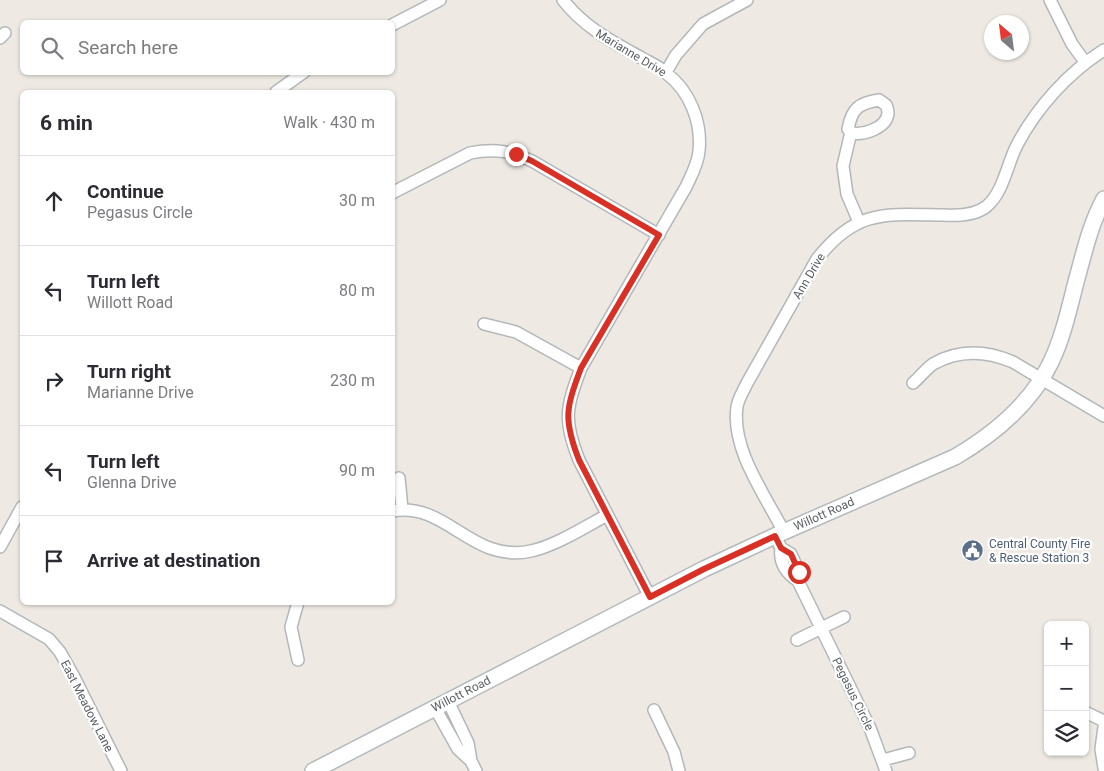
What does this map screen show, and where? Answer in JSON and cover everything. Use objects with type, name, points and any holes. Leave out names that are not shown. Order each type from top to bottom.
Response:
[{"type":"main road","name":"Willott Road","points":[[313,771],[704,569],[780,538],[962,453],[982,441],[1017,410],[1042,380],[1057,349],[1088,237],[1104,199]]},
{"type":"street","points":[[395,23],[440,0]]},
{"type":"street","name":"Marianne Drive","points":[[564,0],[577,16],[592,29],[666,72],[677,84],[695,113],[699,130],[699,152],[696,165],[686,187],[581,368],[572,390],[567,420],[570,437],[579,460],[650,597]]},
{"type":"street","points":[[666,72],[676,55],[704,24],[747,0]]},
{"type":"street","points":[[1050,0],[1072,44],[1085,62]]},
{"type":"street","name":"Ann Drive","points":[[780,538],[743,454],[738,435],[737,405],[746,385],[817,259],[845,229],[876,216],[896,214],[955,216],[986,206],[996,194],[1018,144],[1039,111],[1066,79],[1085,62],[1104,50]]},
{"type":"street","points":[[279,90],[300,75]]},
{"type":"street","points":[[850,132],[843,166],[847,194],[859,222]]},
{"type":"street","points":[[395,191],[470,153],[483,150],[502,150],[532,161],[659,235]]},
{"type":"street","points":[[484,324],[516,332],[581,368]]},
{"type":"street","points":[[913,383],[933,365],[951,357],[968,353],[997,355],[1104,416]]},
{"type":"street","points":[[399,478],[397,510],[412,509],[434,517],[474,542],[490,549],[513,552],[531,551],[546,546],[607,515]]},
{"type":"street","points":[[0,547],[20,511]]},
{"type":"street","name":"Pegasus Circle","points":[[780,538],[791,554],[799,572],[798,581],[870,728],[885,766],[910,752]]},
{"type":"street","points":[[297,605],[291,627],[298,660]]},
{"type":"street","name":"East Meadow Lane","points":[[0,611],[49,639],[60,652],[74,676],[121,771]]},
{"type":"street","points":[[797,640],[844,617]]},
{"type":"street","points":[[441,705],[468,742],[473,766]]},
{"type":"street","points":[[654,710],[674,752],[679,771]]},
{"type":"street","points":[[1089,714],[1104,721]]},
{"type":"street","points":[[1104,727],[1101,749],[1104,768]]},
{"type":"place","name":"Central County Fire & Rescue Station 3","points":[[973,551]]},
{"type":"route","points":[[516,154],[532,161],[659,235],[581,368],[572,390],[567,420],[570,437],[579,460],[650,597],[775,536],[781,548],[791,554],[799,572]]}]
